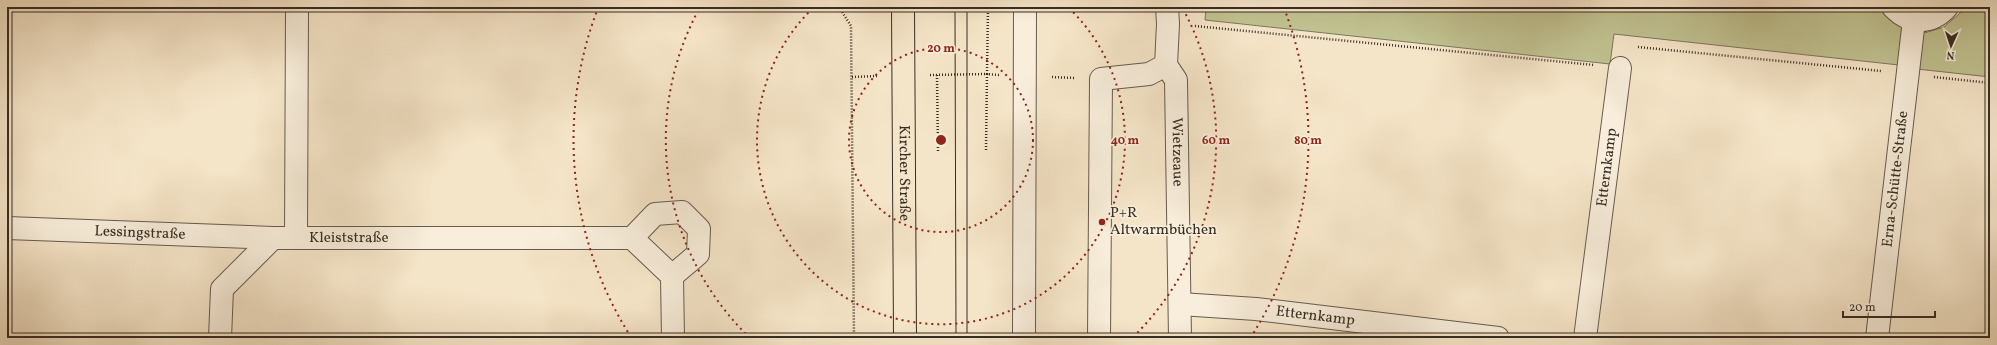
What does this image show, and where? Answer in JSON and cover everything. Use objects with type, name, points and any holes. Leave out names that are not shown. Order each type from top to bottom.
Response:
[{"type":"main road","name":"Kircher Straße","points":[[903,7],[905,338]]},
{"type":"street","name":"Kleiststraße","points":[[297,7],[296,238],[632,238]]},
{"type":"street","points":[[1024,338],[1025,7]]},
{"type":"street","points":[[1893,7],[1902,16],[1914,20],[1926,20],[1937,16],[1947,7]]},
{"type":"street","points":[[1099,338],[1101,79],[1149,74],[1166,65],[1167,15]]},
{"type":"street","name":"Erna-Schütte-Straße","points":[[1877,338],[1914,20]]},
{"type":"street","name":"Wietzeaue","points":[[1166,65],[1176,80],[1180,338]]},
{"type":"street","name":"Etternkamp","points":[[1585,338],[1620,68]]},
{"type":"street","points":[[672,276],[698,254],[699,229],[682,212],[655,214],[632,238],[672,276],[673,338]]},
{"type":"street","name":"Lessingstraße","points":[[7,228],[296,238]]},
{"type":"street","points":[[220,338],[222,289],[273,238]]},
{"type":"street","name":"Etternkamp","points":[[1180,304],[1256,309],[1498,338]]},
{"type":"path","points":[[839,7],[851,26],[854,338]]},
{"type":"path","points":[[986,150],[988,7]]},
{"type":"path","points":[[1167,15],[1620,68],[1623,45],[1907,73],[1990,83]]},
{"type":"path","points":[[852,77],[987,74]]},
{"type":"path","points":[[937,75],[938,151]]},
{"type":"green space","points":[[1206,7],[1883,7],[1904,27],[1899,65],[1614,34],[1610,64],[1205,20]]},
{"type":"green space","points":[[1966,8],[1990,8],[1990,77],[1917,69],[1918,35],[1944,27]]},
{"type":"tram line","points":[[955,7],[956,338]]},
{"type":"tram line","points":[[967,7],[967,338]]},
{"type":"place","name":"P+R Altwarmbüchen","points":[[1102,222]]}]
